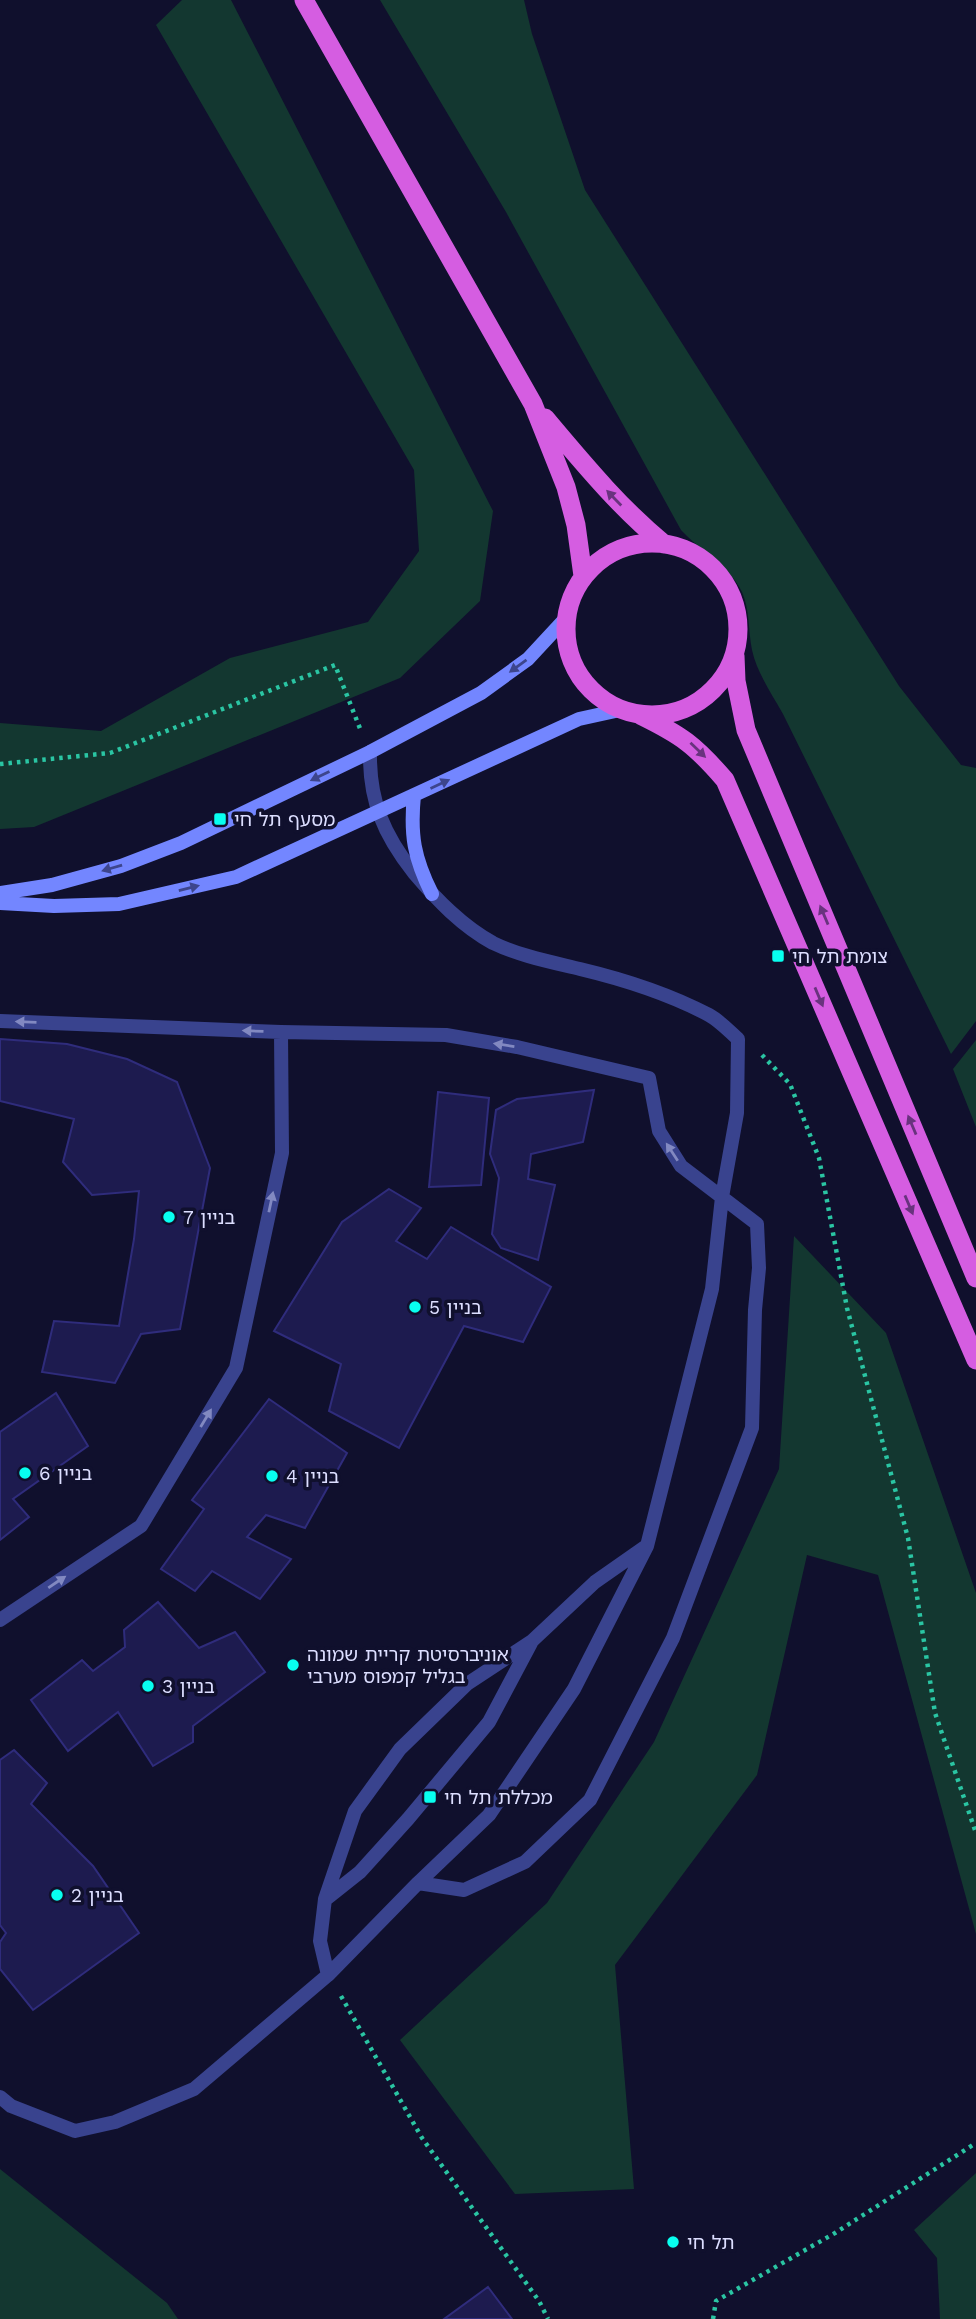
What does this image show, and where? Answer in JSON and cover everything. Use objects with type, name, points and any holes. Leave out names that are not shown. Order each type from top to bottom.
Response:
[{"type":"highway","points":[[304,0],[533,404],[566,487],[576,524],[583,576]]},
{"type":"highway","points":[[533,404],[599,483],[639,524],[664,544]]},
{"type":"highway","points":[[735,656],[721,681],[704,699],[683,710],[660,716],[620,710],[595,696],[577,673],[567,647],[566,618],[572,596],[583,576],[601,559],[622,547],[647,542],[675,545],[701,556],[721,576],[735,600],[739,628],[735,656],[736,681],[746,730],[976,1278]]},
{"type":"highway","points":[[640,715],[691,743],[725,780],[976,1360]]},
{"type":"main road","points":[[0,893],[52,885],[121,866],[181,843],[370,751],[481,693],[528,659],[566,618]]},
{"type":"main road","points":[[0,903],[54,906],[119,904],[236,877],[579,719],[620,710]]},
{"type":"main road","points":[[414,795],[413,845],[418,868],[432,894]]},
{"type":"street","points":[[0,2097],[11,2106],[75,2131],[115,2122],[194,2089],[328,1975],[489,1815],[574,1689],[647,1546],[712,1289],[722,1197],[737,1113],[738,1039],[712,1016],[617,978],[520,953],[472,930],[432,894],[389,836],[378,813],[370,782],[370,751]]},
{"type":"street","points":[[0,1021],[281,1032],[446,1035],[517,1047],[649,1078],[659,1131],[681,1166],[757,1224],[759,1268],[755,1310],[752,1428],[673,1638],[590,1800],[525,1862],[464,1890],[418,1883]]},
{"type":"street","points":[[0,1620],[141,1526],[236,1368],[282,1153],[281,1032]]},
{"type":"street","points":[[328,1975],[320,1941],[325,1899],[355,1811],[400,1748],[467,1685],[532,1641],[595,1582],[647,1546]]},
{"type":"street","points":[[325,1899],[360,1872],[489,1722],[532,1641]]},
{"type":"path","points":[[0,764],[110,753],[335,666],[370,751]]},
{"type":"path","points":[[738,1039],[764,1056],[790,1084],[819,1158],[847,1308],[908,1538],[935,1713],[976,1833]]},
{"type":"path","points":[[328,1975],[422,2138],[548,2319]]},
{"type":"path","points":[[713,2319],[716,2301],[835,2233],[976,2143]]},
{"type":"green space","points":[[182,0],[231,0],[493,511],[480,601],[400,678],[34,827],[0,829],[0,723],[101,731],[230,658],[368,622],[419,551],[414,470],[156,25]]},
{"type":"green space","points":[[380,0],[524,0],[532,34],[585,190],[899,686],[961,765],[976,768],[976,1021],[951,1054],[783,714],[761,675],[754,659],[742,592],[730,574],[681,530],[506,212]]},
{"type":"green space","points":[[976,1040],[976,1127],[953,1069]]},
{"type":"green space","points":[[794,1236],[886,1333],[976,1593],[976,1934],[878,1575],[807,1555],[757,1775],[615,1965],[634,2189],[515,2194],[400,2040],[547,1903],[654,1742],[779,1469]]},
{"type":"green space","points":[[0,2169],[167,2303],[178,2319],[0,2319]]},
{"type":"green space","points":[[976,2173],[976,2319],[940,2319],[937,2258],[914,2230]]},
{"type":"building","name":"בניין 7","points":[[0,1039],[67,1044],[127,1059],[177,1082],[210,1168],[180,1329],[141,1334],[115,1383],[42,1372],[54,1321],[119,1326],[139,1191],[92,1195],[63,1162],[74,1119],[0,1101]]},
{"type":"building","points":[[594,1090],[583,1142],[531,1154],[528,1179],[555,1185],[538,1260],[501,1248],[492,1234],[499,1178],[490,1154],[496,1110],[517,1099]]},
{"type":"building","points":[[438,1092],[489,1098],[481,1185],[429,1187]]},
{"type":"building","name":"בניין 5","points":[[389,1189],[421,1208],[396,1241],[427,1259],[451,1227],[551,1287],[523,1342],[464,1326],[399,1448],[329,1411],[341,1364],[274,1331],[342,1222]]},
{"type":"building","name":"בניין 6","points":[[56,1393],[88,1446],[13,1499],[29,1517],[0,1540],[0,1432]]},
{"type":"building","name":"בניין 4","points":[[269,1399],[347,1453],[305,1528],[266,1515],[247,1537],[291,1559],[260,1599],[212,1571],[195,1591],[161,1569],[204,1509],[192,1500]]},
{"type":"building","name":"בניין 3","points":[[158,1602],[199,1648],[235,1632],[265,1672],[193,1726],[193,1742],[153,1766],[118,1712],[68,1751],[31,1700],[82,1660],[93,1671],[125,1647],[124,1630]]},
{"type":"building","name":"בניין 2","points":[[14,1750],[47,1783],[31,1804],[93,1866],[139,1933],[33,2010],[0,1969],[0,1942],[6,1933],[0,1925],[0,1760]]},
{"type":"building","points":[[488,2287],[512,2319],[444,2319]]},
{"type":"place","name":"מסעף תל חי","points":[[220,819]]},
{"type":"place","name":"צומת תל חי","points":[[778,956]]},
{"type":"place","name":"בניין 7","points":[[169,1217]]},
{"type":"place","name":"בניין 5","points":[[415,1307]]},
{"type":"place","name":"בניין 6","points":[[25,1473]]},
{"type":"place","name":"בניין 4","points":[[272,1476]]},
{"type":"place","name":"אוניברסיטת קריית שמונה בגליל קמפוס מערבי","points":[[293,1665]]},
{"type":"place","name":"בניין 3","points":[[148,1686]]},
{"type":"place","name":"מכללת תל חי","points":[[430,1797]]},
{"type":"place","name":"בניין 2","points":[[57,1895]]},
{"type":"place","name":"תל חי","points":[[673,2242]]}]
